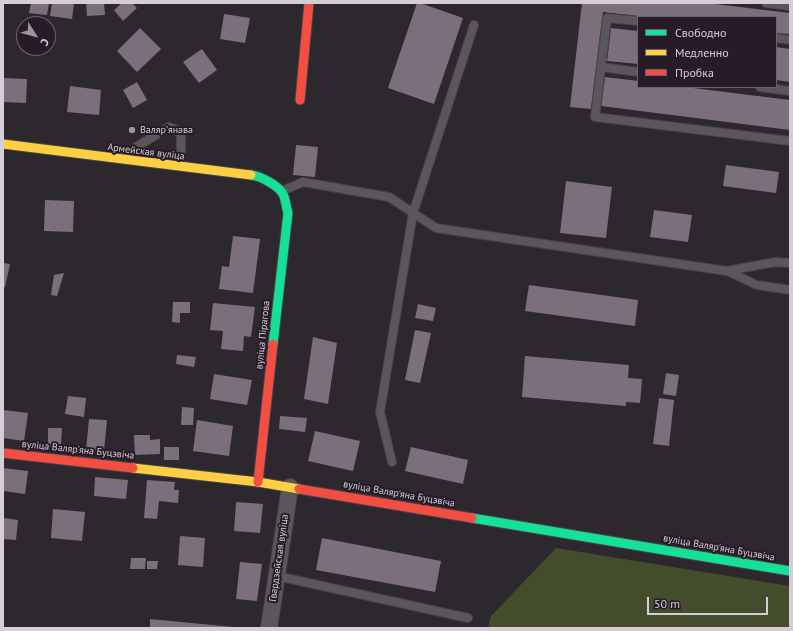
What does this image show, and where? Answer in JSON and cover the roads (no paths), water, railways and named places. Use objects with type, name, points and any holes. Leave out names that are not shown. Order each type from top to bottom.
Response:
[{"type":"street","points":[[300,100],[309,3]]},
{"type":"street","name":"Армейская вуліца","points":[[3,144],[257,176],[270,182],[282,191]]},
{"type":"street","name":"вуліца Пірагова","points":[[258,482],[288,213],[286,201],[282,191]]},
{"type":"street","name":"вуліца Валяр'яна Буцэвіча","points":[[3,453],[258,482],[790,572]]},
{"type":"street","name":"Гвардзейская вуліца","points":[[269,628],[290,487]]},
{"type":"lane","points":[[766,3],[790,6]]},
{"type":"lane","points":[[637,21],[607,18],[595,117],[790,141]]},
{"type":"lane","points":[[392,462],[380,412],[414,213],[474,25]]},
{"type":"lane","points":[[777,38],[790,40]]},
{"type":"lane","points":[[601,67],[637,72]]},
{"type":"lane","points":[[768,88],[790,91]]},
{"type":"lane","points":[[115,159],[169,127],[177,130],[181,136],[181,167]]},
{"type":"lane","points":[[282,191],[303,182],[389,197],[436,228],[727,271],[757,285],[790,290]]},
{"type":"lane","points":[[727,271],[776,262],[790,263]]},
{"type":"lane","points":[[277,576],[468,618]]},
{"type":"place","name":"Валярʼянава","points":[[132,130]]}]
